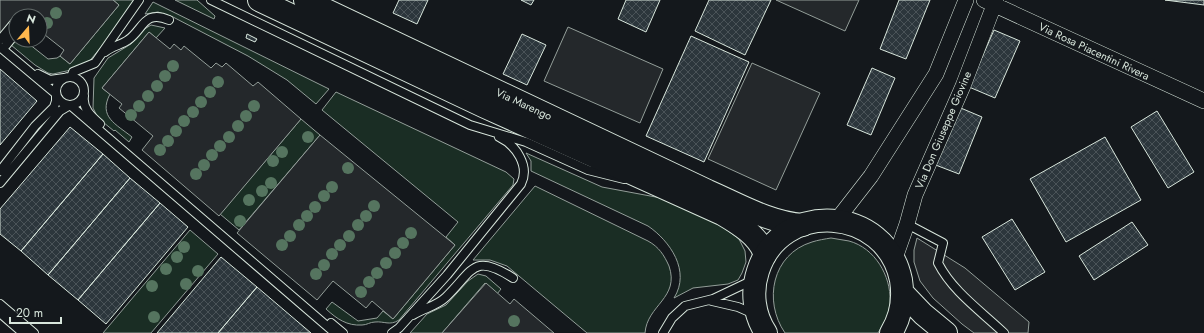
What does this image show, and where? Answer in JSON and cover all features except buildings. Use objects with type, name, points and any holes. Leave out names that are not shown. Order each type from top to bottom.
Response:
[{"type":"main road","points":[[259,0],[485,107],[722,214],[742,227],[760,244],[765,255]]},
{"type":"main road","name":"Via Marengo","points":[[305,0],[744,207],[783,222],[803,225]]},
{"type":"main road","points":[[762,324],[754,299],[756,279],[765,255],[782,236],[803,225],[820,221],[836,221],[849,223],[866,230],[883,244],[894,261],[900,277],[902,292],[900,312],[891,333]]},
{"type":"main road","points":[[902,292],[919,310],[946,333]]},
{"type":"street","points":[[836,221],[871,176],[936,74],[966,0]]},
{"type":"street","name":"Via Rosa Piacentini Rivera","points":[[991,2],[1204,101]]},
{"type":"street","name":"Via Don Giuseppe Giovine","points":[[894,261],[915,195],[963,86],[991,2]]},
{"type":"lane","points":[[95,63],[140,0]]},
{"type":"lane","points":[[211,0],[505,140],[515,149],[522,162],[523,181],[447,275],[399,328]]},
{"type":"lane","points":[[0,171],[36,126],[54,107],[58,84],[68,78],[73,72],[95,63],[110,48],[130,39],[147,20],[156,17],[169,20]]},
{"type":"lane","points":[[2,45],[8,34]]},
{"type":"lane","points":[[2,45],[44,78],[55,80],[68,78],[78,80],[84,87],[84,102],[88,112],[129,153]]},
{"type":"lane","points":[[2,45],[56,94],[61,102],[70,105],[129,153],[281,283],[335,333]]},
{"type":"lane","points":[[0,183],[60,111],[70,105],[78,103],[84,96]]},
{"type":"lane","points":[[480,129],[526,142],[599,174],[674,193]]},
{"type":"lane","points":[[907,224],[943,243],[938,263],[945,276],[955,288],[1004,333]]},
{"type":"lane","points":[[392,333],[416,313],[446,298],[467,273],[475,267],[486,266],[495,268],[513,278]]},
{"type":"lane","points":[[663,333],[669,321],[682,308],[693,303],[707,300],[738,289],[756,279]]},
{"type":"lane","points":[[707,300],[738,307],[762,324]]},
{"type":"lane","points":[[0,304],[34,333]]},
{"type":"lane","points":[[0,313],[23,333]]},
{"type":"lane","points":[[315,313],[343,333]]},
{"type":"green space","points":[[113,0],[136,0],[131,11],[87,64],[71,70],[53,74],[48,73],[35,65],[15,48],[34,48],[48,59],[57,58],[60,56],[70,64],[119,5]]},
{"type":"green space","points":[[175,0],[197,0],[215,16],[214,19]]},
{"type":"green space","points":[[153,2],[329,89],[316,104],[287,80],[248,56],[173,17],[158,12],[145,14]]},
{"type":"green space","points":[[151,25],[165,28],[156,38],[149,32],[102,88],[110,94],[107,102],[107,114],[115,124],[132,137],[129,142],[98,118],[93,108],[94,78],[108,58],[131,44],[143,30]]},
{"type":"green space","points":[[336,92],[506,172],[514,179],[513,185],[399,320],[393,323],[372,322],[364,325],[357,325],[347,323],[338,319],[326,309],[332,302],[358,321],[377,318],[383,311],[393,319],[455,245],[446,237],[458,222],[322,110]]},
{"type":"green space","points":[[301,119],[320,135],[239,230],[220,214]]},
{"type":"green space","points":[[526,153],[602,187],[661,198],[720,225],[739,239],[745,251],[746,262],[738,280],[728,284],[693,288],[674,298],[679,288],[679,267],[670,248],[656,232],[648,226],[531,171],[531,161]]},
{"type":"green space","points":[[535,186],[648,241],[661,252],[669,266],[671,277],[670,286],[667,294],[651,315],[647,323],[645,333],[587,333],[507,266],[490,260],[473,260]]},
{"type":"green space","points":[[190,230],[218,254],[151,333],[103,333]]},
{"type":"green space","points":[[831,238],[849,241],[858,245],[874,256],[880,264],[888,282],[890,305],[886,318],[878,333],[785,333],[778,320],[774,307],[773,293],[775,280],[780,268],[788,257],[798,248],[812,242]]},
{"type":"green space","points":[[478,274],[486,276],[501,289],[497,294],[485,283],[442,333],[410,333],[427,314],[446,305],[468,281]]},
{"type":"shaded area","points":[[0,0],[113,0],[119,5],[70,64],[60,56],[64,50],[48,37],[48,8],[8,8],[8,25],[1,33]]},
{"type":"shaded area","points":[[776,0],[859,0],[845,31]]},
{"type":"shaded area","points":[[568,27],[663,69],[640,123],[544,81]]},
{"type":"shaded area","points":[[149,32],[170,49],[174,44],[181,50],[184,46],[211,68],[216,63],[222,67],[226,63],[253,86],[258,82],[301,119],[219,216],[142,150],[153,136],[119,108],[122,104],[102,88]]},
{"type":"shaded area","points":[[752,63],[820,93],[776,190],[708,159]]},
{"type":"shaded area","points":[[320,135],[455,245],[393,319],[372,301],[366,308],[333,281],[317,300],[237,233]]},
{"type":"shaded area","points":[[917,238],[965,268],[1029,322],[1028,333],[974,333],[962,324],[933,298],[920,281],[914,262],[914,250]]},
{"type":"shaded area","points":[[486,283],[510,304],[514,299],[554,333],[442,333]]}]
